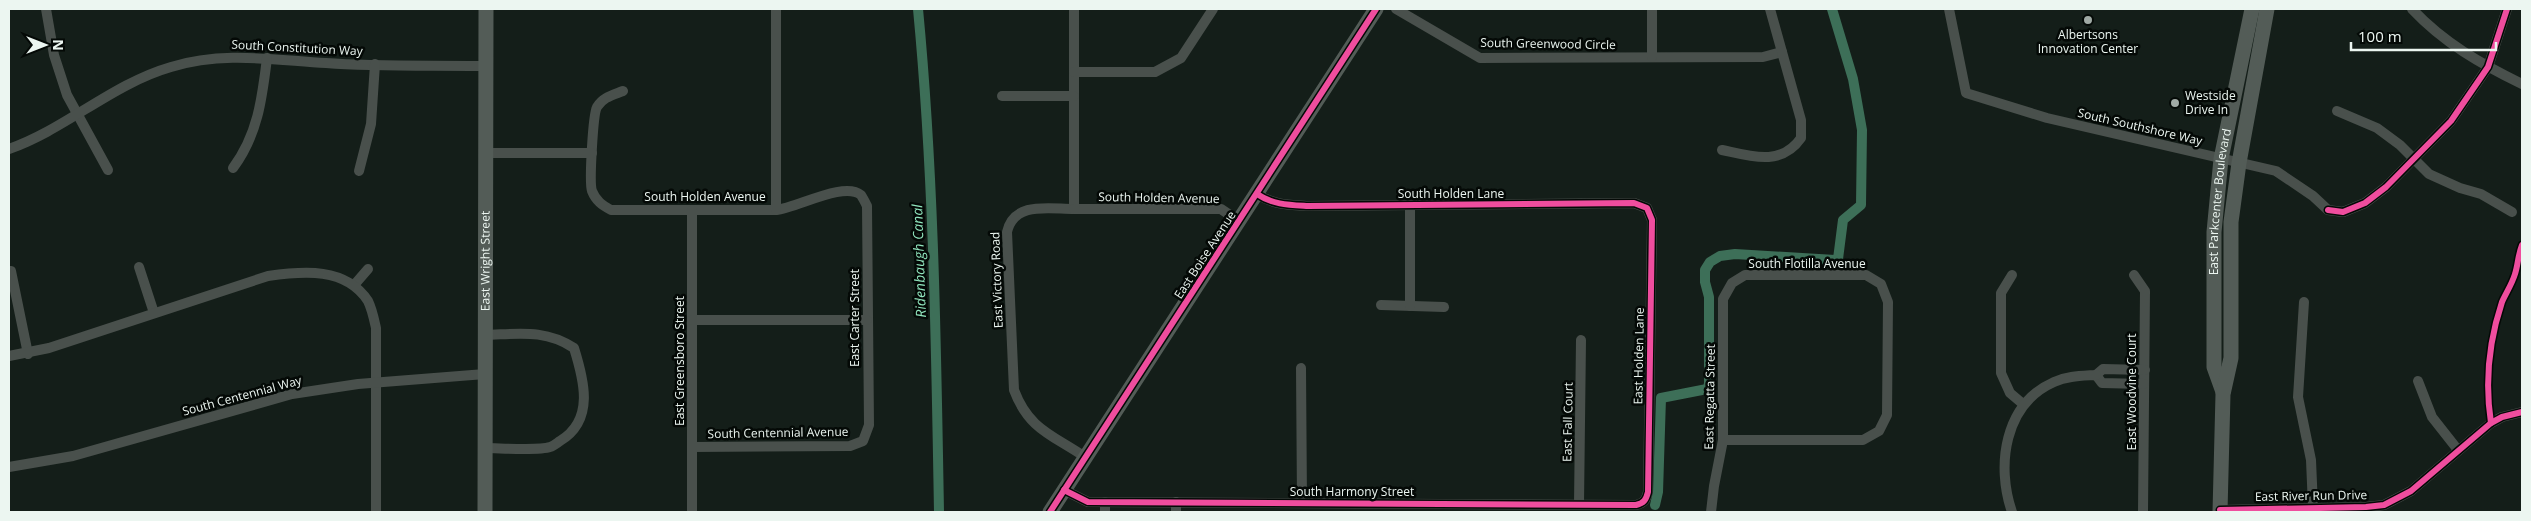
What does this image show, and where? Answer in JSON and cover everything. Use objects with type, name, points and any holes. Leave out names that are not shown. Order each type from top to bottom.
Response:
[{"type":"street","points":[[46,9],[54,55],[67,95],[108,170]]},
{"type":"street","name":"East Wright Street","points":[[485,512],[486,9]]},
{"type":"street","points":[[776,9],[776,210]]},
{"type":"street","points":[[1074,9],[1074,210]]},
{"type":"street","points":[[1074,72],[1155,72],[1181,58],[1213,9]]},
{"type":"street","name":"East Boise Avenue","points":[[1050,512],[1240,222],[1376,9]]},
{"type":"street","name":"South Greenwood Circle","points":[[1396,9],[1480,58],[1763,56],[1782,52]]},
{"type":"street","points":[[1652,9],[1652,57]]},
{"type":"street","points":[[1722,150],[1751,156],[1775,156],[1786,154],[1801,138],[1801,120],[1770,9]]},
{"type":"street","name":"South Southshore Way","points":[[1949,9],[1966,93],[2047,118],[2276,171],[2313,196],[2328,210],[2343,212],[2365,202],[2386,187],[2412,158]]},
{"type":"street","name":"East Parkcenter Boulevard","points":[[2223,394],[2214,367],[2214,232],[2221,159],[2252,9]]},
{"type":"street","name":"East Parkcenter Boulevard","points":[[2220,511],[2223,394],[2230,358],[2231,222],[2239,162],[2267,9]]},
{"type":"street","points":[[2412,9],[2432,30],[2488,67],[2522,84]]},
{"type":"street","points":[[2412,158],[2450,121],[2488,67],[2507,9]]},
{"type":"street","name":"South Constitution Way","points":[[9,149],[140,78],[172,66],[231,57],[267,58],[326,64],[486,66]]},
{"type":"street","points":[[233,168],[244,153],[256,128],[262,104],[267,58]]},
{"type":"street","points":[[359,171],[374,103],[375,64]]},
{"type":"street","name":"South Holden Avenue","points":[[623,91],[606,98],[597,108],[592,153],[591,190],[599,203],[610,210],[776,210],[787,209],[837,192],[853,191],[862,196]]},
{"type":"street","points":[[1002,96],[1074,96]]},
{"type":"street","points":[[2338,111],[2377,128],[2400,145],[2429,174],[2481,194],[2512,212]]},
{"type":"street","points":[[485,153],[592,153]]},
{"type":"street","name":"South Holden Lane","points":[[1257,194],[1266,200],[1283,205],[1634,204],[1646,208]]},
{"type":"street","name":"East Carter Street","points":[[862,196],[867,206],[869,425],[863,440]]},
{"type":"street","points":[[1410,205],[1410,306]]},
{"type":"street","name":"East Holden Lane","points":[[1643,503],[1648,492],[1652,220],[1646,208]]},
{"type":"street","name":"South Holden Avenue","points":[[1074,210],[1221,209],[1240,222]]},
{"type":"street","name":"East Greensboro Street","points":[[692,210],[692,512]]},
{"type":"street","name":"East Victory Road","points":[[1074,210],[1027,210],[1020,212],[1013,216],[1007,232],[1014,390],[1021,408],[1034,426],[1086,457]]},
{"type":"street","points":[[139,267],[154,313]]},
{"type":"street","points":[[355,284],[368,269]]},
{"type":"street","points":[[11,272],[28,354]]},
{"type":"street","points":[[9,356],[28,354],[268,276],[293,273],[323,274],[340,277],[355,284],[369,303],[376,328],[376,512]]},
{"type":"street","name":"East Woodvine Court","points":[[2134,274],[2145,291],[2144,512]]},
{"type":"street","name":"South Flotilla Avenue","points":[[1723,440],[1863,440],[1879,431],[1887,415],[1888,302],[1881,284],[1866,275],[1745,275],[1732,283]]},
{"type":"street","points":[[2012,275],[2001,293],[2001,373],[2010,393],[2023,404]]},
{"type":"street","name":"East Regatta Street","points":[[1711,512],[1723,440],[1724,299],[1732,283]]},
{"type":"street","points":[[2304,302],[2298,397],[2311,460],[2313,507]]},
{"type":"street","points":[[1381,305],[1444,307]]},
{"type":"street","points":[[692,320],[867,320]]},
{"type":"street","points":[[485,334],[542,334],[559,338],[574,348],[583,376],[584,392],[580,422],[572,434],[550,447],[485,448]]},
{"type":"street","name":"East Fall Court","points":[[1579,504],[1581,340]]},
{"type":"street","points":[[1301,368],[1302,503]]},
{"type":"street","points":[[2012,512],[2006,494],[2004,457],[2012,424],[2023,404],[2053,382],[2068,377],[2096,375],[2103,369],[2145,370]]},
{"type":"street","name":"South Centennial Way","points":[[9,467],[73,456],[292,394],[376,383],[485,374]]},
{"type":"street","points":[[2096,375],[2102,383],[2144,384]]},
{"type":"street","points":[[2418,381],[2432,417],[2458,450]]},
{"type":"street","name":"East River Run Drive","points":[[2220,511],[2366,507],[2384,504],[2412,491],[2491,423],[2502,417],[2522,412]]},
{"type":"street","name":"South Centennial Avenue","points":[[692,447],[850,446],[863,440]]},
{"type":"street","name":"South Harmony Street","points":[[1064,490],[1088,502],[1105,507],[1302,503],[1643,503]]},
{"type":"waterway","name":"Ridenbaugh Canal","points":[[918,9],[931,197],[939,512]]},
{"type":"waterway","points":[[1655,505],[1658,492],[1661,398],[1707,389],[1709,384],[1709,297],[1705,282],[1705,270],[1710,262],[1720,256],[1735,254],[1838,259],[1843,220],[1861,205],[1862,130],[1853,79],[1832,9]]},
{"type":"cycle path","points":[[1050,512],[1376,9]]},
{"type":"cycle path","points":[[2328,210],[2343,212],[2365,203],[2386,187],[2451,121],[2488,67],[2507,9]]},
{"type":"cycle path","points":[[1064,490],[1088,502],[1636,505],[1645,499],[1648,492],[1652,220],[1647,208],[1634,203],[1308,206],[1275,202],[1257,194]]},
{"type":"cycle path","points":[[2491,423],[2488,393],[2491,347],[2502,302],[2514,278],[2522,245]]},
{"type":"cycle path","points":[[2220,510],[2384,505],[2411,491],[2491,423],[2502,417],[2522,412]]},
{"type":"place","name":"Albertsons Innovation Center","points":[[2088,20]]},
{"type":"place","name":"Westside Drive In","points":[[2175,103]]}]
